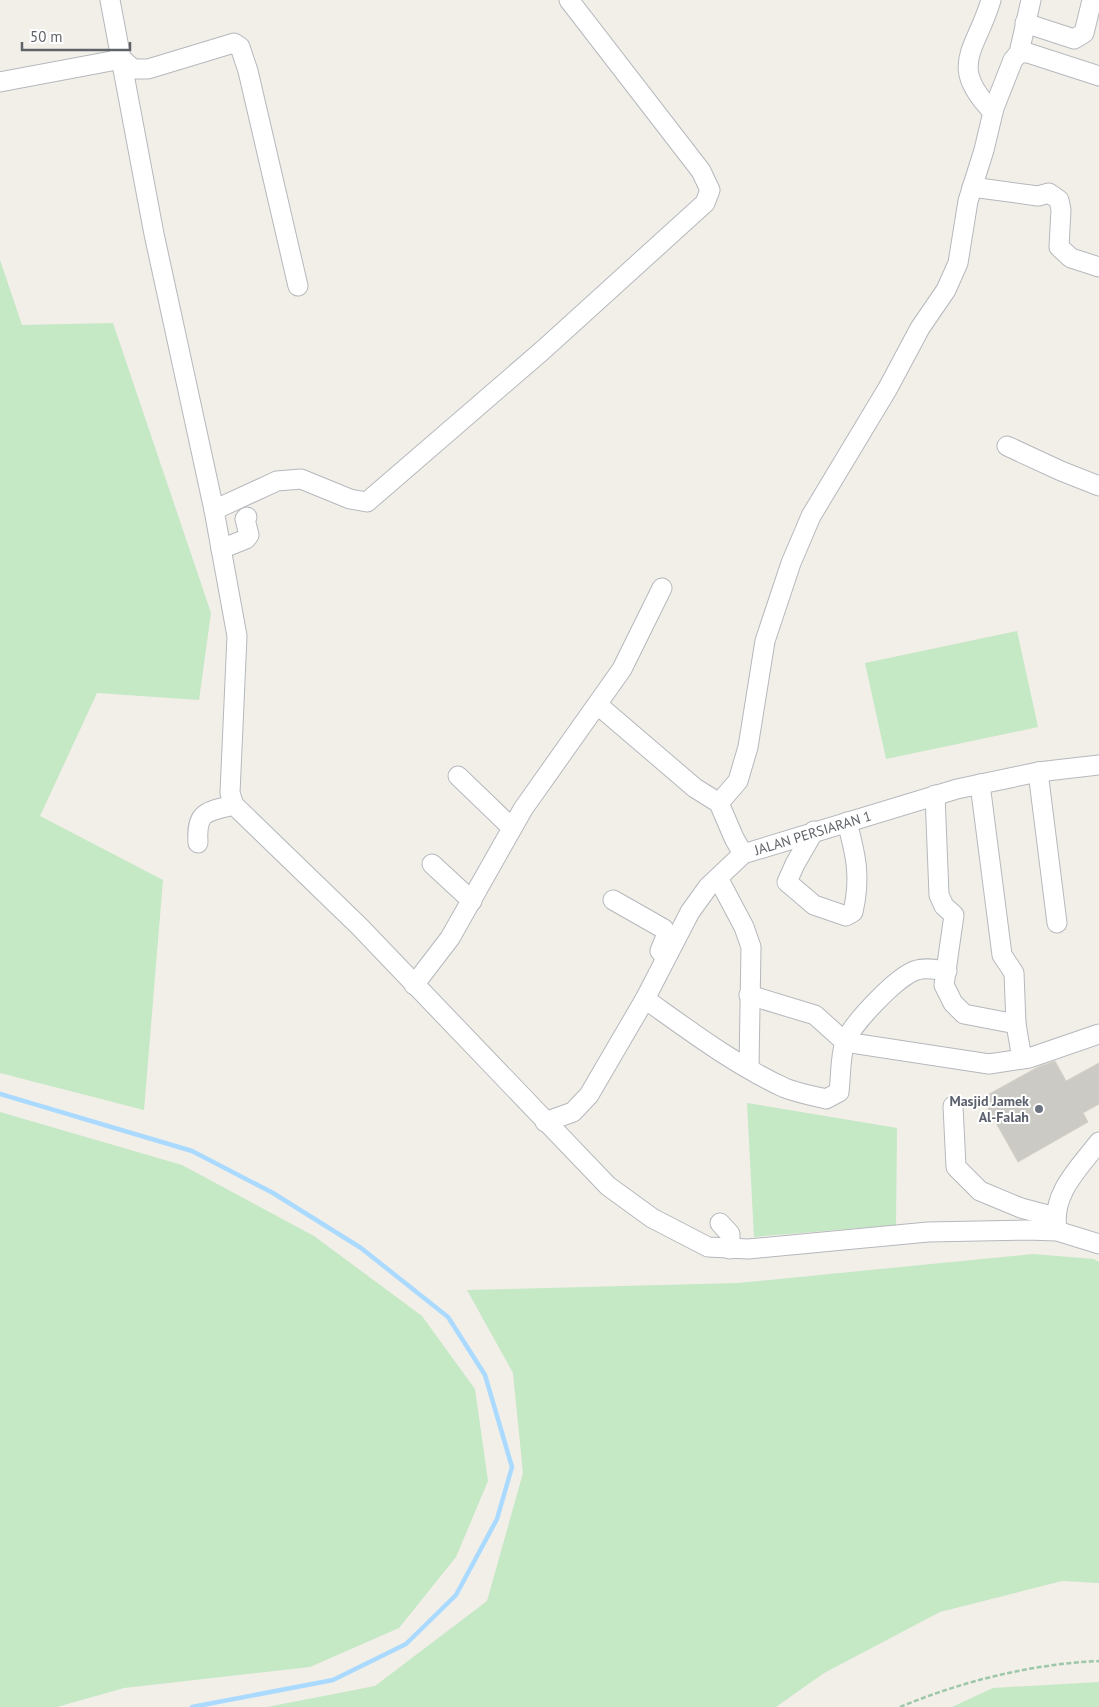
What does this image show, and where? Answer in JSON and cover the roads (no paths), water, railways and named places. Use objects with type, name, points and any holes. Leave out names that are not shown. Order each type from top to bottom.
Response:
[{"type":"street","points":[[110,0],[154,234],[214,510],[237,636],[230,793],[234,805],[348,916],[500,1071],[545,1122],[608,1186],[652,1218],[708,1247],[730,1249],[928,1232],[1056,1224]]},
{"type":"street","points":[[214,510],[278,481],[301,479],[350,498],[367,502],[543,350],[705,203],[710,190],[701,171],[568,0]]},
{"type":"street","points":[[991,0],[966,61],[972,87],[993,112]]},
{"type":"street","points":[[719,803],[738,781],[748,748],[765,641],[791,563],[830,481],[888,388],[920,328],[946,290],[958,263],[968,201],[984,150],[993,112],[1013,60],[1019,53],[1031,0]]},
{"type":"street","points":[[1025,22],[1074,40],[1084,33],[1092,0]]},
{"type":"street","points":[[122,59],[133,69],[148,69],[234,43],[240,48],[248,71],[298,286]]},
{"type":"street","points":[[1019,53],[1028,52],[1099,76]]},
{"type":"street","points":[[0,82],[122,59]]},
{"type":"street","points":[[972,187],[1038,196],[1050,193],[1059,200],[1059,247],[1071,258],[1099,267]]},
{"type":"street","points":[[1007,446],[1099,486]]},
{"type":"street","points":[[221,549],[246,539],[249,535],[245,519],[247,517]]},
{"type":"street","points":[[414,984],[450,938],[523,809],[622,669],[662,588]]},
{"type":"street","points":[[598,705],[695,788],[719,803],[743,854]]},
{"type":"street","name":"JALAN PERSIARAN 1","points":[[545,1122],[573,1112],[589,1095],[645,999],[663,954],[708,887],[743,854],[935,795],[1038,772],[1099,765]]},
{"type":"street","points":[[1038,772],[1057,923]]},
{"type":"street","points":[[458,776],[512,828]]},
{"type":"street","points":[[980,784],[1002,955],[1014,973],[1016,1024],[1022,1059]]},
{"type":"street","points":[[935,795],[939,895],[944,906],[954,915],[944,985],[953,1003],[964,1014],[1016,1024]]},
{"type":"street","points":[[198,843],[198,820],[203,814],[234,805]]},
{"type":"street","points":[[814,831],[787,882],[814,905],[846,916],[853,912],[857,861],[847,822]]},
{"type":"street","points":[[432,864],[472,901]]},
{"type":"street","points":[[718,878],[744,927],[750,947],[749,1068]]},
{"type":"street","points":[[613,900],[664,929],[666,936],[663,954]]},
{"type":"street","points":[[645,999],[715,1048],[749,1068],[786,1088],[826,1099],[839,1092],[845,1042],[862,1018],[893,983],[904,974],[918,969],[947,971]]},
{"type":"street","points":[[749,996],[815,1015],[845,1042],[989,1064],[1022,1059],[1099,1034]]},
{"type":"street","points":[[952,1106],[956,1167],[980,1191],[1099,1244]]},
{"type":"street","points":[[1056,1224],[1058,1203],[1067,1184],[1099,1142]]},
{"type":"street","points":[[720,1223],[730,1234],[730,1249]]},
{"type":"waterway","points":[[0,1094],[192,1151],[273,1193],[361,1248],[448,1317],[485,1375],[512,1467],[497,1519],[456,1595],[406,1644],[333,1680],[192,1707]]},
{"type":"place","name":"Masjid Jamek Al-Falah","points":[[1039,1109]]}]
